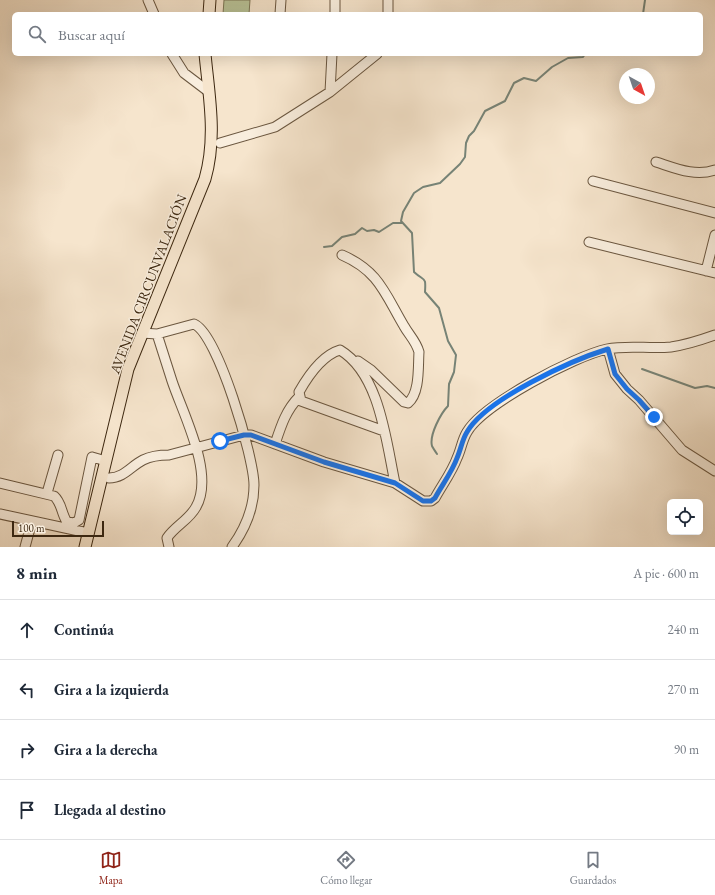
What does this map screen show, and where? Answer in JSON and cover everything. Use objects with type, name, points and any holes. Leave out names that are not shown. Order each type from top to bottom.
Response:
[{"type":"main road","points":[[202,12],[203,0]]},
{"type":"main road","points":[[209,12],[210,0]]},
{"type":"main road","name":"AVENIDA CIRCUNVALACIÓN","points":[[93,547],[135,372],[206,179],[212,142],[205,56]]},
{"type":"main road","name":"AVENIDA CIRCUNVALACIÓN","points":[[85,547],[128,369],[149,334],[212,181],[220,143],[212,56]]},
{"type":"street","points":[[148,0],[153,12]]},
{"type":"street","points":[[280,12],[281,0]]},
{"type":"street","points":[[335,12],[336,0]]},
{"type":"street","points":[[388,0],[388,12]]},
{"type":"street","points":[[173,56],[184,73],[209,92]]},
{"type":"street","points":[[330,92],[332,56]]},
{"type":"street","points":[[220,143],[276,127],[330,92],[375,56]]},
{"type":"street","points":[[656,162],[685,172],[697,173],[715,170]]},
{"type":"street","points":[[593,181],[715,213]]},
{"type":"street","points":[[589,242],[710,272],[715,235]]},
{"type":"street","points":[[275,444],[281,425],[292,405],[299,397],[299,392],[306,378],[332,352],[340,350],[351,358],[364,364],[404,402],[408,403],[412,400],[415,392],[419,352],[418,346],[405,327],[380,282],[359,264],[342,255]]},
{"type":"street","points":[[169,547],[167,538],[196,507],[200,495],[202,480],[196,448],[172,381],[149,334],[194,324],[203,330],[221,365],[244,435],[252,470],[252,498],[244,531],[232,547]]},
{"type":"street","points":[[109,478],[117,478],[143,459],[196,448],[244,435],[251,435],[324,462],[395,483],[423,501],[431,501],[435,498],[457,459],[467,432],[475,422],[496,403],[526,386],[591,354],[608,349],[672,347],[692,343],[715,335]]},
{"type":"street","points":[[608,349],[615,374],[627,389],[639,400],[682,450],[715,471]]},
{"type":"street","points":[[351,358],[369,380],[384,431],[395,483]]},
{"type":"street","points":[[299,397],[302,401],[384,431]]},
{"type":"street","points":[[47,493],[58,456]]},
{"type":"street","points":[[0,483],[47,493],[60,502],[63,516],[67,522],[74,523],[79,520],[92,457],[106,461]]},
{"type":"street","points":[[0,514],[88,533]]},
{"type":"street","points":[[25,547],[32,521]]},
{"type":"green space","points":[[224,0],[250,0],[249,12],[223,12]]},
{"type":"waterway","points":[[643,12],[645,0]]},
{"type":"waterway","points":[[437,454],[432,446],[432,436],[439,419],[448,406],[449,384],[454,372],[456,355],[448,341],[439,308],[425,292],[425,281],[414,272],[412,233],[401,221],[403,212],[414,193],[423,187],[440,183],[460,164],[465,157],[466,143],[469,136],[474,131],[485,111],[505,101],[514,83],[524,78],[536,81],[552,67],[568,58],[584,56]]},
{"type":"waterway","points":[[324,247],[332,246],[342,237],[355,234],[362,228],[367,231],[374,230],[379,232],[393,223],[403,223]]},
{"type":"waterway","points":[[642,369],[695,388],[707,386],[715,388]]},
{"type":"route","points":[[220,441],[244,435],[251,435],[324,462],[395,483],[423,501],[431,501],[435,498],[457,459],[467,432],[475,422],[496,403],[526,386],[591,354],[608,349],[615,374],[654,417]]}]
